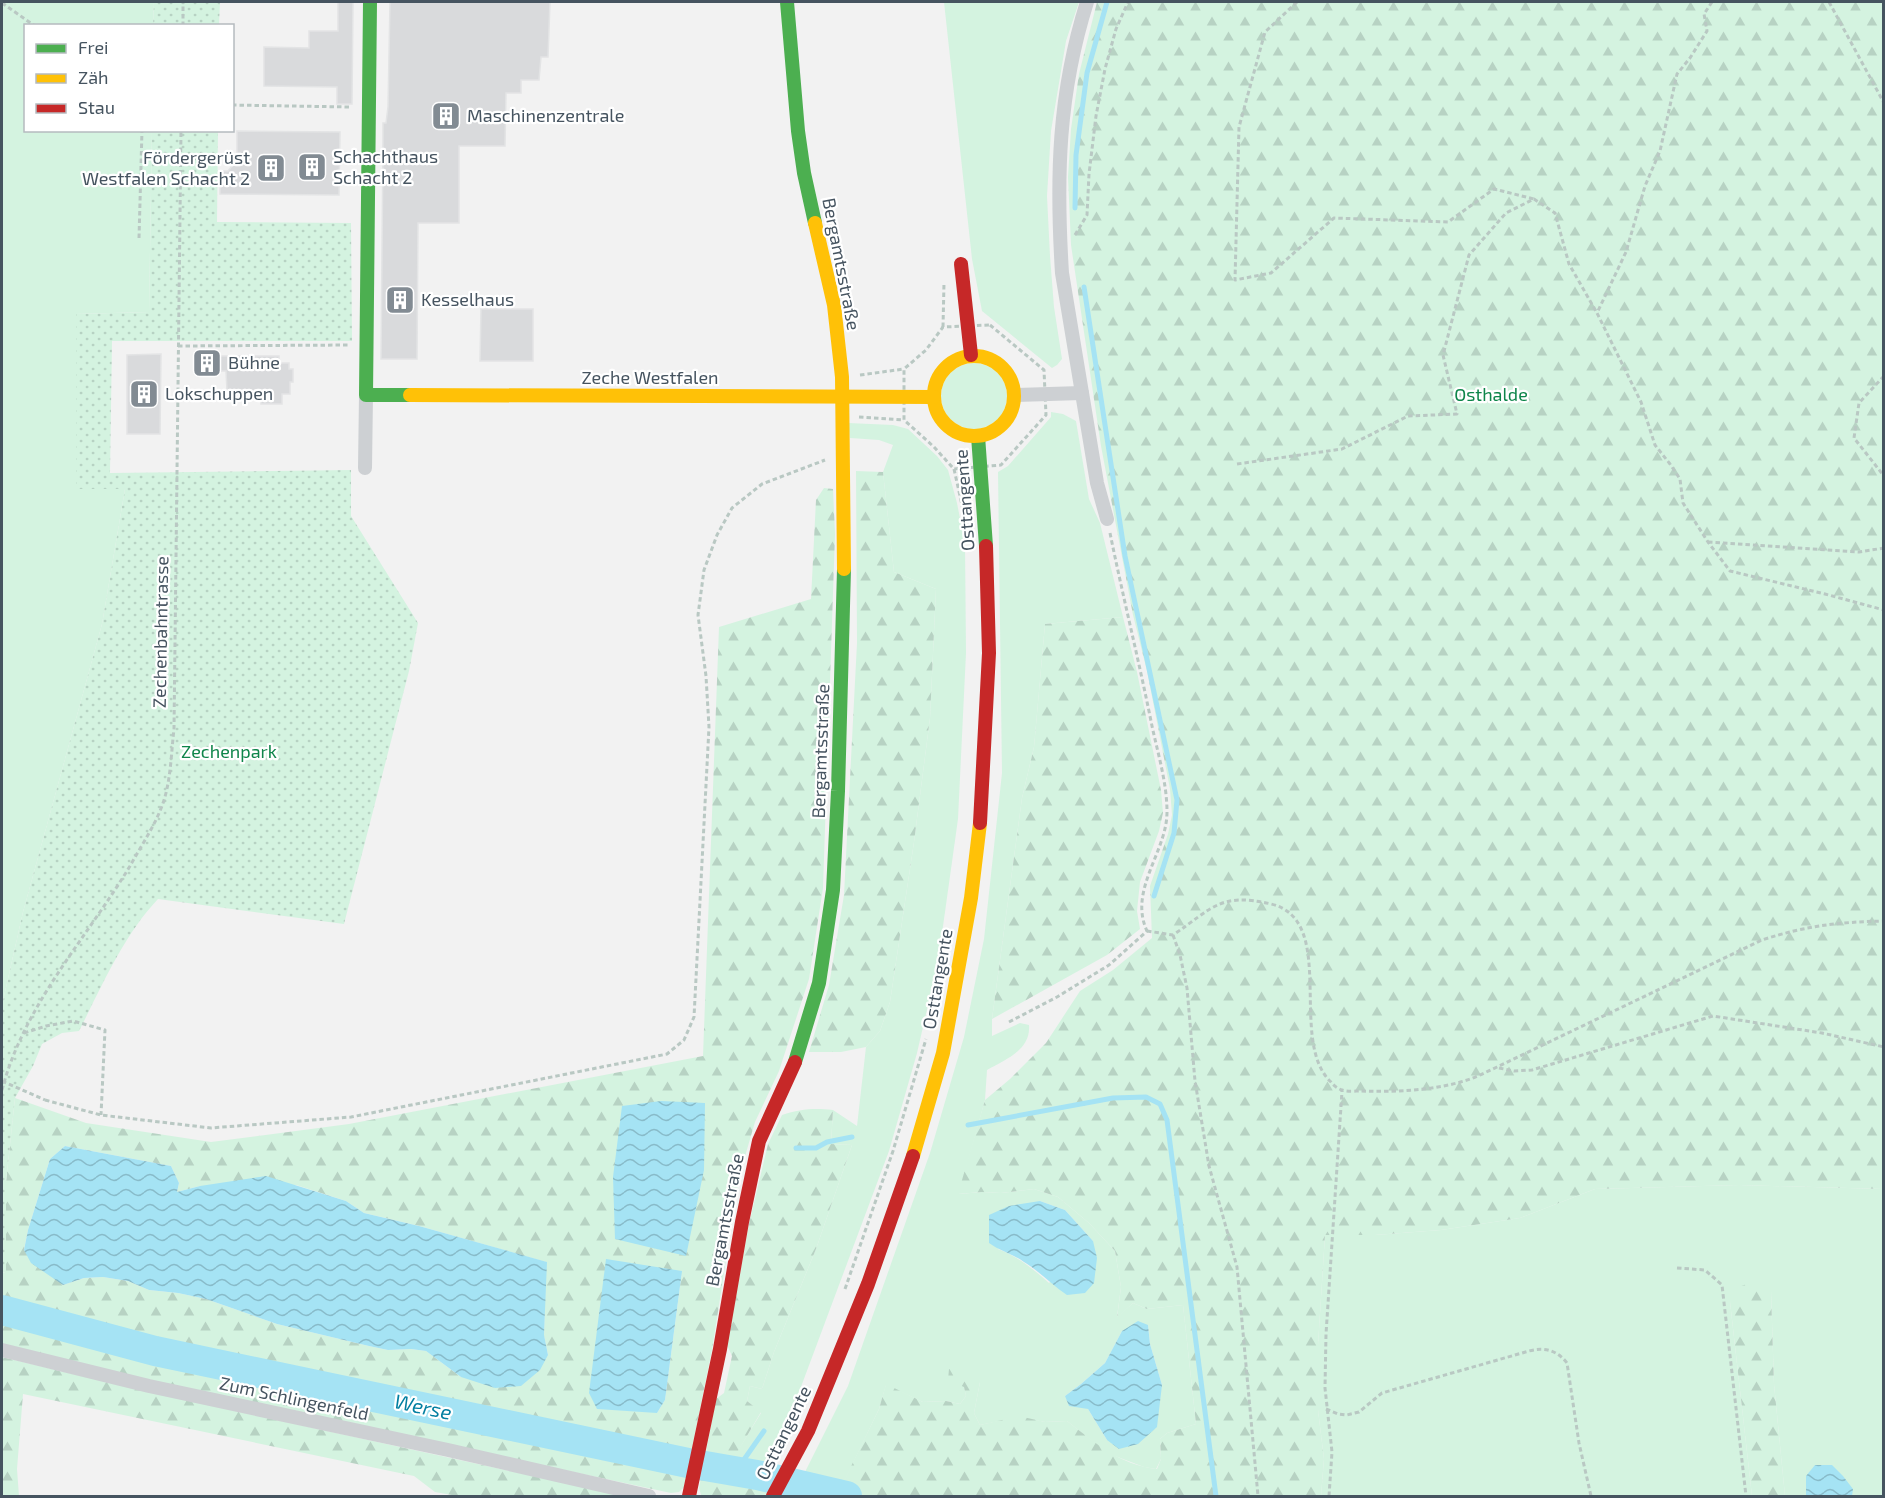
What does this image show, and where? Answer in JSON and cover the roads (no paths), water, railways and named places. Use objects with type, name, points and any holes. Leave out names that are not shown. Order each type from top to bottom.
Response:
[{"type":"street","points":[[365,468],[370,2]]},
{"type":"street","name":"Bergamtsstraße","points":[[690,1492],[720,1349],[759,1141],[794,1067],[819,983],[833,890],[843,642],[842,377],[834,305],[804,173],[798,132],[787,2]]},
{"type":"street","points":[[1087,2],[1068,75],[1061,128],[1058,179],[1060,248],[1062,273],[1097,483],[1107,519]]},
{"type":"street","points":[[961,264],[971,356]]},
{"type":"street","points":[[971,356],[984,357],[1001,366],[1013,382],[1015,395],[1008,418],[1000,428],[990,434],[978,436],[965,436],[943,422],[936,410],[933,397],[938,379],[948,364],[959,358],[971,356]]},
{"type":"street","points":[[1015,395],[1082,393]]},
{"type":"street","name":"Zeche Westfalen","points":[[366,395],[933,397]]},
{"type":"street","name":"Osttangente","points":[[773,1497],[808,1431],[868,1284],[915,1154],[943,1053],[971,898],[980,819],[989,653],[986,543],[978,436]]},
{"type":"street","name":"Zum Schlingenfeld","points":[[2,1350],[149,1386],[448,1450],[649,1497]]},
{"type":"water","points":[[661,1101],[705,1103],[704,1170],[686,1256],[615,1239],[613,1177],[622,1106]]},
{"type":"water","points":[[65,1146],[171,1166],[179,1183],[177,1192],[200,1186],[266,1176],[346,1201],[364,1213],[547,1262],[544,1335],[548,1355],[540,1370],[521,1386],[495,1388],[461,1377],[426,1351],[388,1350],[369,1346],[277,1324],[206,1299],[149,1290],[128,1281],[103,1277],[84,1278],[63,1285],[31,1263],[24,1250],[50,1159]]},
{"type":"water","points":[[1040,1201],[1065,1210],[1093,1241],[1097,1258],[1094,1283],[1085,1293],[1067,1295],[1030,1266],[989,1243],[989,1215],[1009,1206]]},
{"type":"water","points":[[606,1259],[682,1271],[665,1400],[657,1413],[597,1409],[589,1393]]},
{"type":"water","points":[[1138,1321],[1148,1325],[1150,1344],[1162,1385],[1157,1427],[1138,1444],[1119,1449],[1107,1440],[1088,1409],[1069,1406],[1065,1396],[1105,1363],[1122,1331]]},
{"type":"water","points":[[1815,1465],[1832,1465],[1853,1489],[1852,1496],[1806,1496],[1806,1476]]},
{"type":"waterway","points":[[1075,208],[1076,155],[1087,73],[1107,2]]},
{"type":"waterway","points":[[1084,287],[1125,556],[1177,800],[1174,833],[1154,896]]},
{"type":"waterway","points":[[968,1125],[1113,1098],[1146,1097],[1160,1104],[1167,1120],[1216,1496]]},
{"type":"waterway","points":[[796,1148],[816,1148],[827,1142],[852,1137]]},
{"type":"waterway","name":"Werse","points":[[2,1310],[155,1351],[688,1463],[757,1475],[847,1496]]},
{"type":"waterway","points":[[736,1471],[764,1431]]},
{"type":"place","name":"Maschinenzentrale","points":[[446,116]]},
{"type":"place","name":"Schachthaus Schacht 2","points":[[312,167]]},
{"type":"place","name":"Fördergerüst Westfalen Schacht 2","points":[[271,168]]},
{"type":"place","name":"Kesselhaus","points":[[400,300]]},
{"type":"place","name":"Bühne","points":[[207,363]]},
{"type":"place","name":"Lokschuppen","points":[[144,394]]},
{"type":"park label","name":"Osthalde","points":[[1491,395]]},
{"type":"park label","name":"Zechenpark","points":[[229,752]]}]
